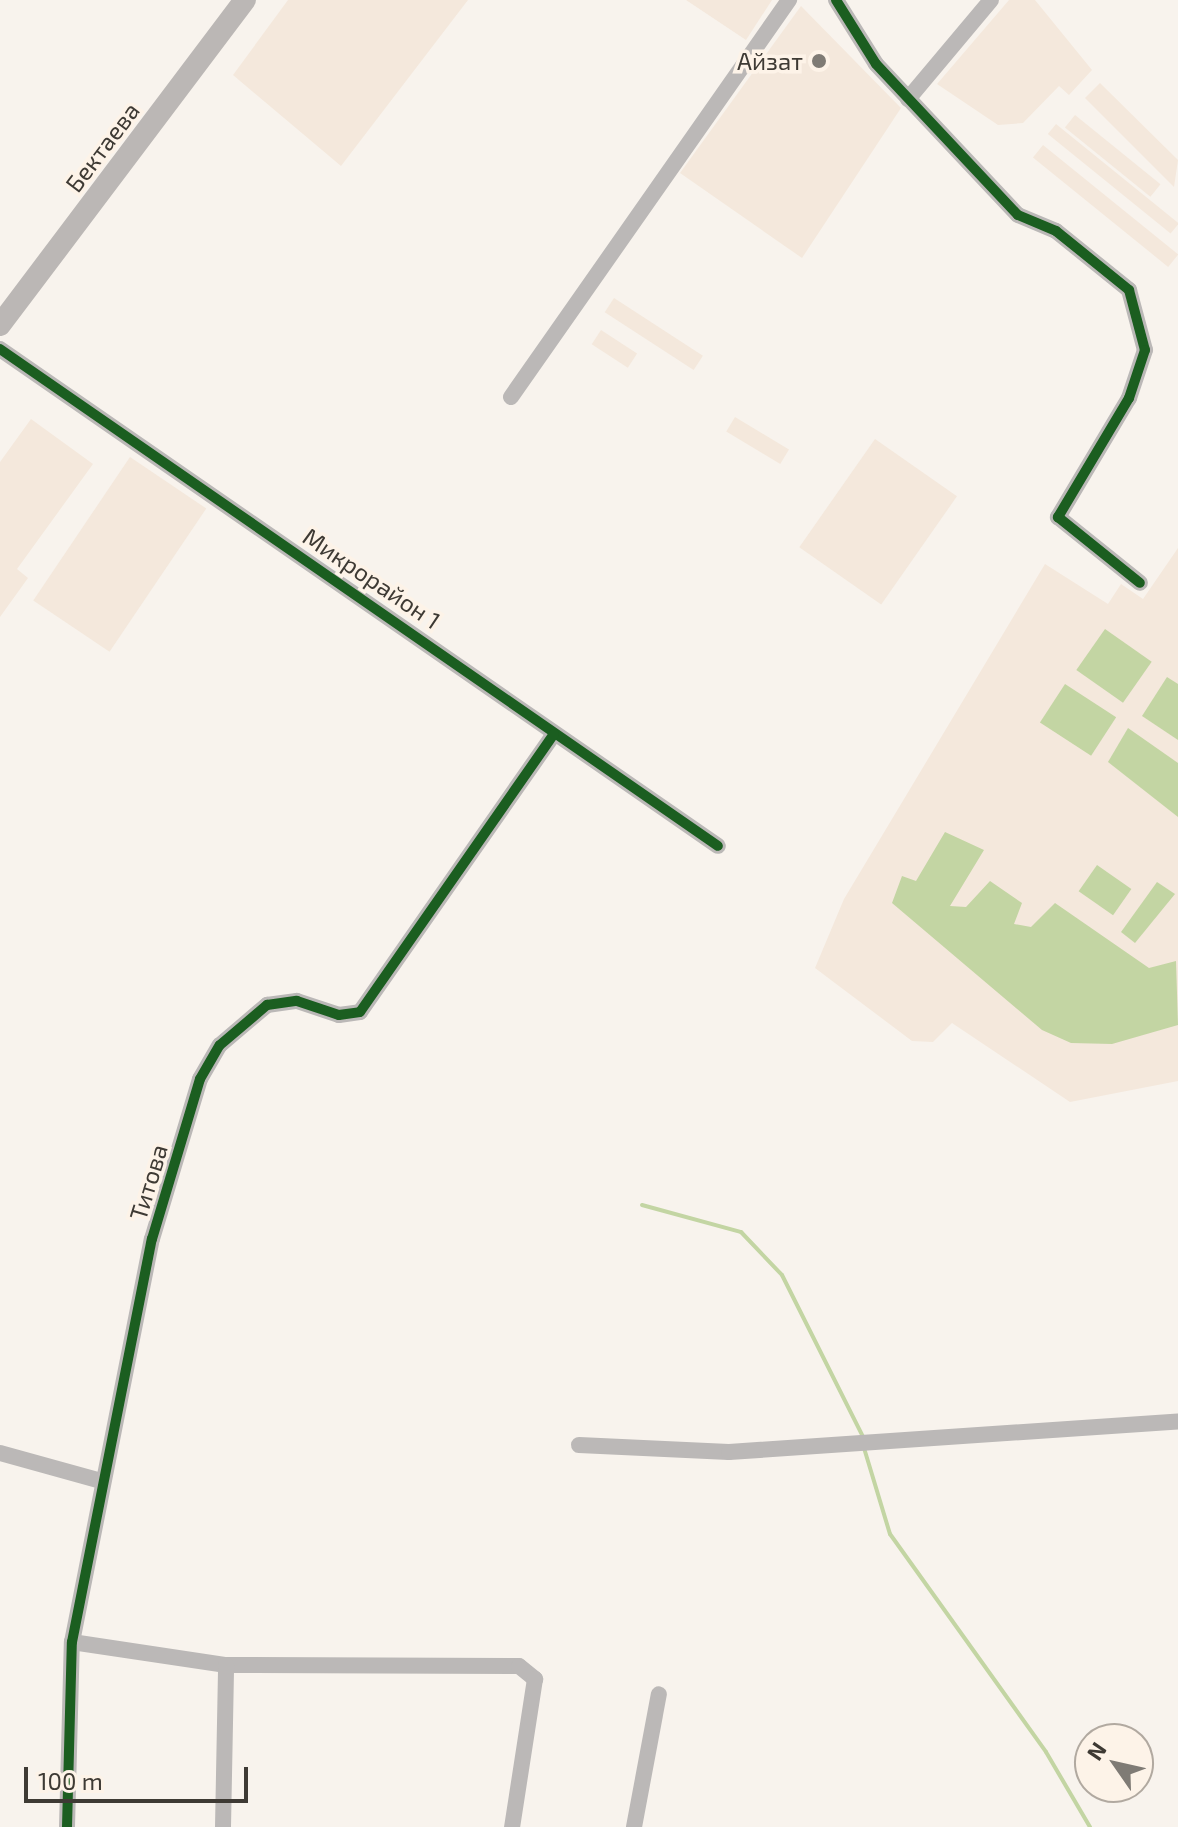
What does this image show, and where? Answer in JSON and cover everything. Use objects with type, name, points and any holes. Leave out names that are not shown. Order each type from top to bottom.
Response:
[{"type":"street","name":"Бектаева","points":[[0,325],[245,0]]},
{"type":"street","points":[[511,397],[789,0]]},
{"type":"street","points":[[836,0],[876,64],[1018,215],[1056,231],[1129,290],[1145,350],[1129,398],[1058,517],[1140,583]]},
{"type":"street","points":[[908,99],[991,0]]},
{"type":"street","name":"Микрорайон 1","points":[[0,349],[244,522],[471,668],[554,734],[718,846]]},
{"type":"street","name":"Титова","points":[[67,1827],[72,1642],[101,1481],[152,1239],[213,1053],[267,1005],[297,1001],[339,1015],[360,1012],[554,734]]},
{"type":"street","points":[[579,1445],[729,1452],[1178,1421]]},
{"type":"street","points":[[0,1453],[101,1481]]},
{"type":"street","points":[[72,1642],[226,1665],[519,1666],[535,1679],[512,1827]]},
{"type":"street","points":[[223,1827],[226,1665]]},
{"type":"street","points":[[634,1827],[659,1694]]},
{"type":"shaded area","points":[[288,0],[468,0],[341,166],[233,75]]},
{"type":"shaded area","points":[[686,0],[772,0],[746,40]]},
{"type":"shaded area","points":[[1009,0],[1035,0],[1092,70],[1069,95],[1059,86],[1023,123],[998,125],[937,84]]},
{"type":"shaded area","points":[[801,6],[901,108],[802,258],[680,173]]},
{"type":"shaded area","points":[[1100,83],[1178,160],[1174,187],[1085,98]]},
{"type":"shaded area","points":[[1075,115],[1160,184],[1150,197],[1065,127]]},
{"type":"shaded area","points":[[1056,124],[1178,223],[1171,234],[1048,134]]},
{"type":"shaded area","points":[[1043,145],[1178,254],[1168,267],[1033,157]]},
{"type":"shaded area","points":[[614,298],[703,356],[694,370],[605,312]]},
{"type":"shaded area","points":[[601,330],[637,353],[628,368],[592,344]]},
{"type":"shaded area","points":[[735,417],[789,449],[780,464],[726,432]]},
{"type":"shaded area","points":[[31,419],[93,464],[17,569],[28,578],[0,617],[0,462]]},
{"type":"shaded area","points":[[875,439],[957,496],[881,604],[799,547]]},
{"type":"shaded area","points":[[130,457],[206,508],[110,652],[33,600]]},
{"type":"shaded area","points":[[1178,548],[1178,1081],[1070,1102],[952,1023],[933,1042],[912,1041],[815,968],[844,899],[1045,564],[1108,604],[1121,584],[1143,599]]},
{"type":"shaded area","points":[[1105,629],[1152,662],[1123,703],[1076,670]]},
{"type":"shaded area","points":[[1167,677],[1178,684],[1178,740],[1142,716]]},
{"type":"shaded area","points":[[1065,684],[1116,717],[1091,756],[1040,723]]},
{"type":"shaded area","points":[[1128,728],[1178,763],[1178,817],[1108,762]]},
{"type":"shaded area","points":[[945,832],[984,850],[950,906],[966,907],[990,881],[1022,903],[1014,924],[1031,927],[1055,903],[1149,968],[1176,961],[1178,1025],[1112,1044],[1071,1043],[1042,1030],[892,903],[902,876],[916,881]]},
{"type":"shaded area","points":[[1097,865],[1131,889],[1113,915],[1079,891]]},
{"type":"shaded area","points":[[1157,882],[1175,894],[1135,943],[1121,932]]},
{"type":"waterway","points":[[642,1205],[741,1232],[782,1275],[864,1439]]},
{"type":"waterway","points":[[864,1448],[890,1534],[1046,1752],[1090,1827]]},
{"type":"cycle path","points":[[836,0],[876,64],[1018,215],[1056,231],[1129,290],[1145,350],[1129,398],[1058,517],[1140,583]]},
{"type":"cycle path","points":[[0,349],[718,846]]},
{"type":"cycle path","points":[[67,1827],[72,1642],[152,1239],[200,1079],[220,1045],[267,1005],[297,1001],[339,1015],[360,1012],[554,734]]},
{"type":"place","name":"Айзат","points":[[819,61]]}]
